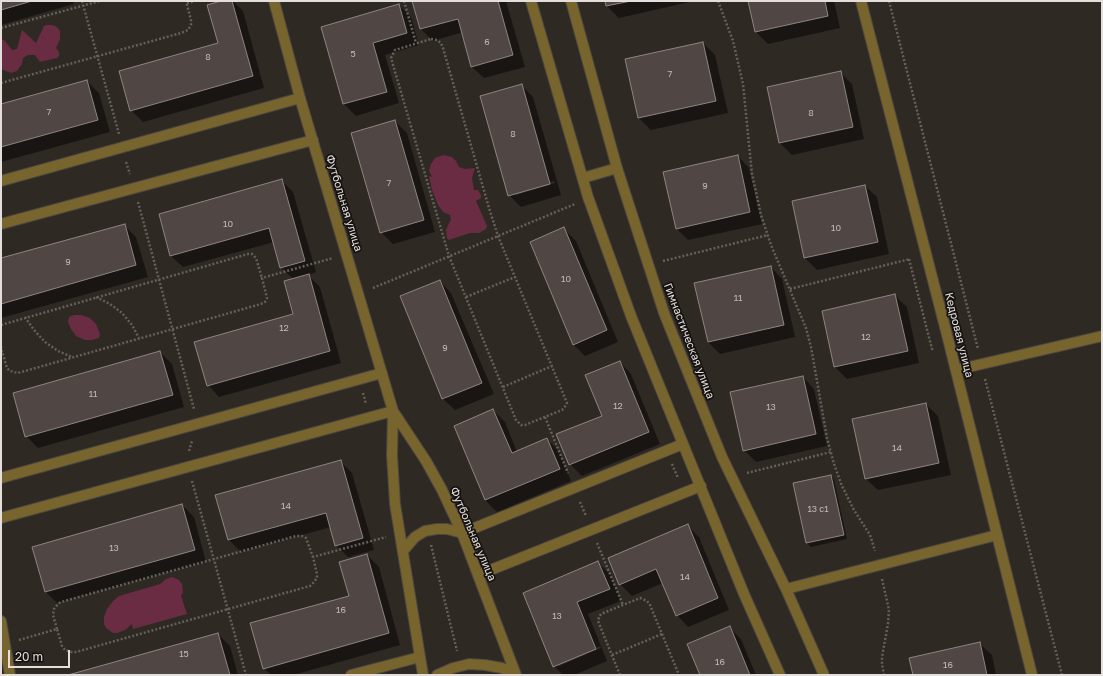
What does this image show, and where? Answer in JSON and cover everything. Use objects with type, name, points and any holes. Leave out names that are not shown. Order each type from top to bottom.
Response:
[{"type":"street","points":[[531,1],[589,198],[631,316],[744,594],[780,675]]},
{"type":"street","name":"Гимнастическая улица","points":[[571,1],[616,168],[664,313],[722,457],[786,589],[824,675]]},
{"type":"street","name":"Кедровая улица","points":[[861,1],[956,370],[1032,675]]},
{"type":"street","name":"Футбольная улица","points":[[278,2],[300,98],[393,411],[426,461],[442,490],[462,534],[516,675]]},
{"type":"street","points":[[1,181],[300,98]]},
{"type":"street","points":[[1,224],[312,140]]},
{"type":"street","points":[[583,178],[616,168]]},
{"type":"street","points":[[956,370],[1102,336]]},
{"type":"street","points":[[1,478],[382,373]]},
{"type":"street","points":[[1,518],[393,411]]},
{"type":"street","name":"Футбольная улица","points":[[393,411],[392,455],[395,504],[423,675]]},
{"type":"street","points":[[403,551],[415,537],[428,531],[447,528],[462,534],[683,444]]},
{"type":"street","points":[[478,576],[701,486]]},
{"type":"street","points":[[786,589],[997,535]]},
{"type":"street","points":[[1,621],[10,675]]},
{"type":"street","points":[[351,675],[420,657]]},
{"type":"street","points":[[437,675],[453,668],[469,664],[486,664],[502,668],[516,675]]},
{"type":"path","points":[[82,1],[198,424],[186,458],[246,675]]},
{"type":"path","points":[[1,28],[100,1]]},
{"type":"path","points":[[1,83],[188,30],[191,25],[191,20],[186,2],[194,1]]},
{"type":"path","points":[[404,1],[416,44]]},
{"type":"path","points":[[718,1],[733,41],[743,84],[755,192],[768,235],[799,309],[811,347],[831,452],[842,486],[854,510],[871,537],[889,610],[882,657],[884,675]]},
{"type":"path","points":[[889,1],[1062,675]]},
{"type":"path","points":[[431,39],[437,40],[444,48],[498,236],[567,403],[562,410],[525,425],[518,423],[449,256],[391,58],[395,50],[416,44],[431,39]]},
{"type":"path","points":[[358,294],[589,198]]},
{"type":"path","points":[[648,265],[768,235]]},
{"type":"path","points":[[1,325],[248,254],[252,254],[256,258],[267,298],[265,302],[261,304],[18,372],[14,372],[7,368],[1,346]]},
{"type":"path","points":[[262,278],[347,254]]},
{"type":"path","points":[[790,289],[926,255]]},
{"type":"path","points":[[466,297],[515,277]]},
{"type":"path","points":[[96,297],[110,304],[122,313],[132,325],[139,338]]},
{"type":"path","points":[[25,317],[45,342],[58,351],[73,357]]},
{"type":"path","points":[[503,387],[552,366]]},
{"type":"path","points":[[359,379],[370,417]]},
{"type":"path","points":[[545,417],[623,605]]},
{"type":"path","points":[[667,451],[684,493]]},
{"type":"path","points":[[731,477],[831,452]]},
{"type":"path","points":[[428,531],[461,666]]},
{"type":"path","points":[[312,557],[400,533]]},
{"type":"path","points":[[296,536],[306,538],[312,557],[317,578],[310,586],[76,652],[65,650],[62,646],[53,615],[54,609],[58,604],[296,536]]},
{"type":"path","points":[[620,675],[598,621],[601,614],[640,598],[644,598],[648,601],[679,675]]},
{"type":"path","points":[[5,644],[57,629]]},
{"type":"path","points":[[612,656],[662,634]]},
{"type":"shaded area","points":[[53,25],[60,31],[60,39],[56,48],[59,52],[59,56],[57,58],[40,62],[35,55],[28,55],[23,58],[22,64],[17,71],[11,73],[1,68],[1,39],[5,41],[12,50],[17,49],[22,30],[36,43],[44,26]]},
{"type":"shaded area","points":[[443,155],[452,157],[459,167],[465,169],[475,168],[472,178],[474,190],[478,190],[481,195],[481,198],[476,201],[487,226],[486,229],[479,233],[470,233],[449,240],[447,238],[446,230],[451,219],[450,215],[443,212],[438,205],[432,190],[429,176],[432,177],[429,171],[435,158]]},
{"type":"shaded area","points":[[81,315],[90,318],[96,324],[100,334],[99,338],[85,340],[76,336],[68,322],[69,317]]},
{"type":"shaded area","points":[[172,577],[179,580],[182,584],[183,592],[181,596],[187,614],[133,629],[132,624],[125,630],[117,633],[113,633],[106,628],[104,624],[104,617],[107,609],[119,596],[160,584],[166,579]]},
{"type":"building","points":[[1,1],[32,1],[1,10]]},
{"type":"building","points":[[221,1],[232,1],[253,76],[130,111],[119,71],[218,43],[207,5]]},
{"type":"building","points":[[412,1],[498,1],[513,55],[471,67],[458,19],[420,29]]},
{"type":"building","points":[[605,1],[631,1],[606,6]]},
{"type":"building","points":[[748,1],[825,1],[828,16],[755,32]]},
{"type":"building","points":[[399,4],[407,33],[373,43],[387,92],[343,104],[321,27]]},
{"type":"building","points":[[703,42],[716,101],[638,118],[625,59]]},
{"type":"building","points":[[841,71],[853,127],[779,143],[767,87]]},
{"type":"building","points":[[87,80],[98,120],[1,147],[1,104]]},
{"type":"building","points":[[522,84],[550,184],[508,196],[480,96]]},
{"type":"building","points":[[395,120],[424,220],[380,233],[351,133]]},
{"type":"building","points":[[738,155],[750,212],[676,229],[663,172]]},
{"type":"building","points":[[282,179],[305,261],[280,268],[269,228],[170,256],[159,214]]},
{"type":"building","points":[[865,185],[878,242],[804,258],[792,201]]},
{"type":"building","points":[[125,224],[136,265],[1,304],[1,258]]},
{"type":"building","points":[[564,227],[607,330],[573,345],[530,242]]},
{"type":"building","points":[[771,266],[784,325],[708,342],[694,283]]},
{"type":"building","points":[[309,274],[330,351],[207,386],[194,342],[293,314],[284,281]]},
{"type":"building","points":[[440,280],[482,383],[442,399],[400,296]]},
{"type":"building","points":[[895,294],[908,351],[834,367],[822,311]]},
{"type":"building","points":[[160,351],[173,395],[25,437],[13,393]]},
{"type":"building","points":[[620,361],[649,432],[569,465],[556,434],[602,416],[585,375]]},
{"type":"building","points":[[803,376],[816,434],[743,451],[730,392]]},
{"type":"building","points":[[926,403],[939,463],[865,479],[852,419]]},
{"type":"building","points":[[493,409],[512,453],[547,438],[560,469],[485,500],[454,426]]},
{"type":"building","points":[[341,460],[363,538],[335,546],[326,513],[228,540],[215,495]]},
{"type":"building","points":[[831,475],[844,535],[806,543],[793,483]]},
{"type":"building","points":[[182,504],[195,550],[45,592],[32,547]]},
{"type":"building","points":[[688,524],[718,598],[676,616],[656,569],[619,585],[608,558]]},
{"type":"building","points":[[367,554],[389,633],[263,669],[250,623],[349,596],[339,562]]},
{"type":"building","points":[[598,561],[610,589],[577,602],[596,649],[553,667],[523,593]]},
{"type":"building","points":[[730,626],[750,675],[700,675],[687,644]]},
{"type":"building","points":[[218,633],[230,675],[68,675]]},
{"type":"building","points":[[980,642],[987,675],[913,675],[909,658]]}]
